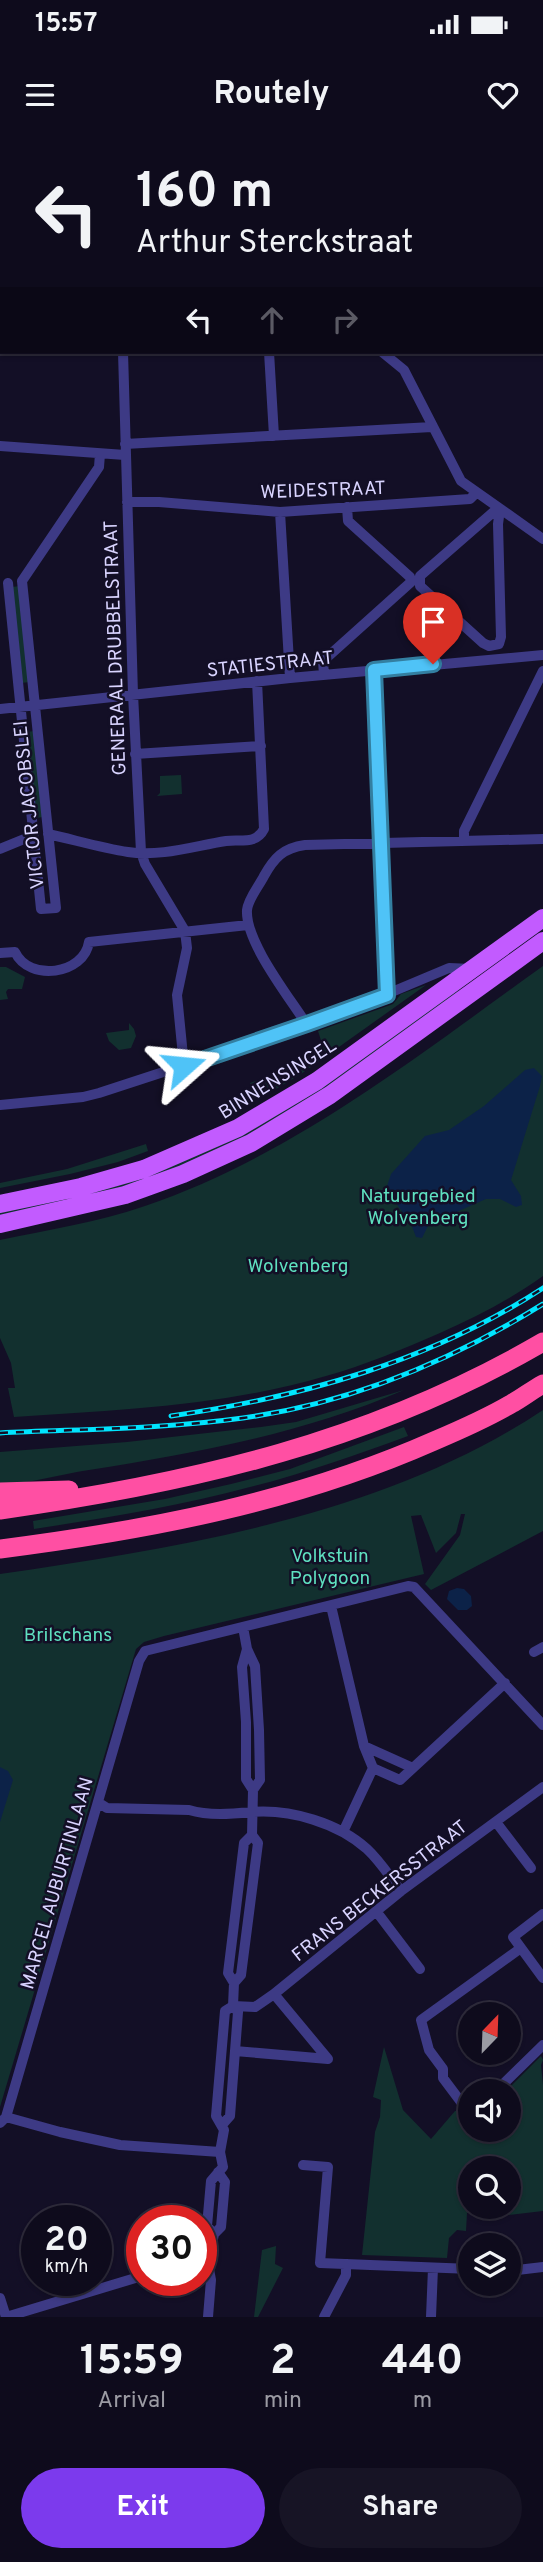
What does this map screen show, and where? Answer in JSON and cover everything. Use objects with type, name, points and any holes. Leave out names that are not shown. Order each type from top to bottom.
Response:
[{"type":"highway","points":[[0,1510],[246,1464],[345,1433],[445,1394],[543,1342]]},
{"type":"highway","points":[[0,1549],[157,1526],[302,1490],[436,1441],[513,1404],[543,1384]]},
{"type":"highway","points":[[0,1492],[115,1490]]},
{"type":"highway","points":[[0,1563],[31,1545]]},
{"type":"main road","name":"BINNENSINGEL","points":[[0,1204],[81,1187],[144,1169],[238,1128],[317,1081],[543,918]]},
{"type":"main road","name":"BINNENSINGEL","points":[[0,1224],[138,1191],[251,1143],[330,1095],[543,941]]},
{"type":"street","name":"GENERAAL DRUBBELSTRAAT","points":[[123,354],[135,754],[141,852],[145,864],[186,931]]},
{"type":"street","points":[[269,354],[274,436]]},
{"type":"street","points":[[387,354],[404,370],[461,481],[543,539]]},
{"type":"street","points":[[0,446],[100,454],[274,436],[432,428]]},
{"type":"street","points":[[22,581],[99,467],[100,454]]},
{"type":"street","name":"WEIDESTRAAT","points":[[127,502],[159,502],[279,512],[470,499],[476,493]]},
{"type":"street","points":[[347,507],[348,521],[489,646],[496,646],[501,638],[499,508]]},
{"type":"street","points":[[324,675],[323,661],[499,508]]},
{"type":"street","points":[[279,512],[290,678]]},
{"type":"street","name":"VICTOR JACOBSLEI","points":[[4,579],[22,581],[56,908],[41,909],[4,579]]},
{"type":"street","name":"STATIESTRAAT","points":[[0,709],[257,681],[543,655]]},
{"type":"street","points":[[374,670],[387,995]]},
{"type":"street","points":[[464,841],[464,831],[543,671]]},
{"type":"street","points":[[48,834],[131,853],[189,850],[226,841],[254,839],[264,829],[257,681]]},
{"type":"street","points":[[135,754],[261,746]]},
{"type":"street","points":[[0,849],[34,835]]},
{"type":"street","points":[[307,1024],[257,948],[248,925],[247,907],[273,860],[280,853],[305,845],[543,839]]},
{"type":"street","points":[[0,953],[15,952],[23,964],[32,968],[56,970],[75,965],[83,958],[89,942],[248,925]]},
{"type":"street","points":[[184,1066],[177,995],[187,948],[186,931]]},
{"type":"street","points":[[0,1105],[83,1097],[307,1024],[387,995],[449,968],[472,969]]},
{"type":"street","points":[[222,2124],[230,2116],[238,2012],[233,2006],[234,1983],[228,1973],[244,1843],[252,1835],[253,1812],[253,1790],[246,1779],[242,1667],[247,1650],[243,1627],[408,1586],[418,1589],[543,1725]]},
{"type":"street","points":[[331,1606],[364,1746],[373,1768],[400,1780],[505,1683]]},
{"type":"street","name":"MARCEL AUBURTINLAAN","points":[[3,2120],[139,1661],[145,1651],[243,1627]]},
{"type":"street","points":[[364,1746],[413,1768]]},
{"type":"street","points":[[343,1832],[373,1768]]},
{"type":"street","name":"FRANS BECKERSSTRAAT","points":[[233,2006],[255,2007],[274,1994],[401,1891],[543,1787]]},
{"type":"street","points":[[99,1803],[107,1808],[189,1810],[198,1813],[240,1815],[253,1812],[314,1819],[343,1832],[367,1849],[401,1891]]},
{"type":"street","points":[[496,1822],[531,1868]]},
{"type":"street","points":[[376,1911],[420,1969]]},
{"type":"street","points":[[543,1914],[513,1937],[543,1978]]},
{"type":"street","points":[[458,2098],[443,2078],[443,2069],[429,2050],[421,2020],[521,1948]]},
{"type":"street","points":[[235,2051],[328,2059],[274,1994]]},
{"type":"street","points":[[209,2205],[211,2181],[223,2167],[220,2152],[224,2130],[216,2116],[225,2011],[233,2006]]},
{"type":"street","points":[[508,2079],[543,2045]]},
{"type":"street","points":[[3,2120],[120,2145],[220,2152]]},
{"type":"street","points":[[303,2165],[328,2167],[320,2263],[458,2269]]},
{"type":"street","points":[[324,2317],[346,2275],[346,2264]]},
{"type":"street","points":[[521,2270],[543,2267]]},
{"type":"street","points":[[431,2317],[433,2268]]},
{"type":"street","points":[[0,2298],[6,2317],[126,2281]]},
{"type":"street","points":[[208,2317],[210,2296]]},
{"type":"green space","points":[[20,586],[30,682],[21,683],[12,587]]},
{"type":"green space","points":[[34,731],[43,817],[36,818],[27,732]]},
{"type":"green space","points":[[181,775],[182,794],[157,796],[160,793],[160,776]]},
{"type":"green space","points":[[543,929],[357,1069],[262,1130],[194,1163],[122,1188],[0,1217],[0,1211],[178,1163]]},
{"type":"green space","name":"Natuurgebied Wolvenberg","points":[[543,966],[543,1276],[506,1300],[453,1327],[384,1356],[326,1376],[210,1400],[132,1409],[14,1417],[8,1388],[15,1388],[11,1363],[0,1338],[0,1240],[127,1212],[199,1185],[251,1160],[352,1101]]},
{"type":"green space","points":[[0,967],[6,967],[25,977],[22,989],[8,989],[8,999],[0,1000]]},
{"type":"green space","points":[[426,985],[301,1074],[258,1100],[250,1083],[326,1056],[318,1031],[393,1004],[401,994]]},
{"type":"green space","points":[[129,1023],[136,1036],[131,1048],[119,1050],[109,1041],[106,1033],[129,1030]]},
{"type":"green space","points":[[146,1144],[148,1151],[118,1162],[0,1188],[0,1183],[67,1169]]},
{"type":"green space","points":[[404,1390],[328,1418],[250,1440],[34,1481],[0,1484],[0,1452],[127,1442],[296,1422]]},
{"type":"green space","points":[[543,1410],[543,1531],[431,1590],[425,1584],[460,1535],[465,1514],[461,1514],[456,1533],[436,1553],[421,1515],[411,1516],[424,1574],[164,1636],[144,1642],[136,1649],[0,2107],[0,1574],[211,1538],[350,1501],[417,1476],[482,1446]]},
{"type":"green space","points":[[404,1427],[408,1436],[270,1482],[169,1506],[34,1529],[33,1521],[165,1499],[290,1469]]},
{"type":"green space","points":[[384,2047],[403,2110],[431,2139],[458,2110],[458,2142],[521,2142],[521,2079],[518,2079],[541,2056],[543,2211],[521,2214],[521,2156],[458,2156],[458,2219],[467,2219],[466,2231],[457,2230],[449,2238],[447,2258],[362,2255],[381,2100],[373,2097]]},
{"type":"green space","points":[[276,2246],[275,2264],[283,2268],[258,2317],[254,2317],[262,2250]]},
{"type":"water","points":[[534,1068],[542,1076],[540,1086],[511,1180],[521,1196],[522,1205],[516,1207],[500,1199],[486,1199],[429,1224],[422,1238],[416,1237],[387,1186],[391,1174],[425,1136],[449,1130],[484,1106],[525,1070]]},
{"type":"water","points":[[464,1589],[471,1596],[472,1606],[467,1610],[458,1610],[447,1599],[449,1591]]},
{"type":"water","points":[[0,1767],[8,1771],[13,1780],[0,1822]]},
{"type":"railway","points":[[171,1416],[269,1398],[317,1386],[411,1356],[500,1314],[543,1288]]},
{"type":"railway","points":[[0,1433],[213,1422],[322,1402],[399,1377],[436,1361],[543,1304]]},
{"type":"route","points":[[184,1066],[387,995],[374,670],[433,664]]},
{"type":"park label","name":"Wolvenberg","points":[[298,1265]]},
{"type":"park label","name":"Volkstuin Polygoon","points":[[330,1566]]},
{"type":"park label","name":"Brilschans","points":[[68,1634]]}]
